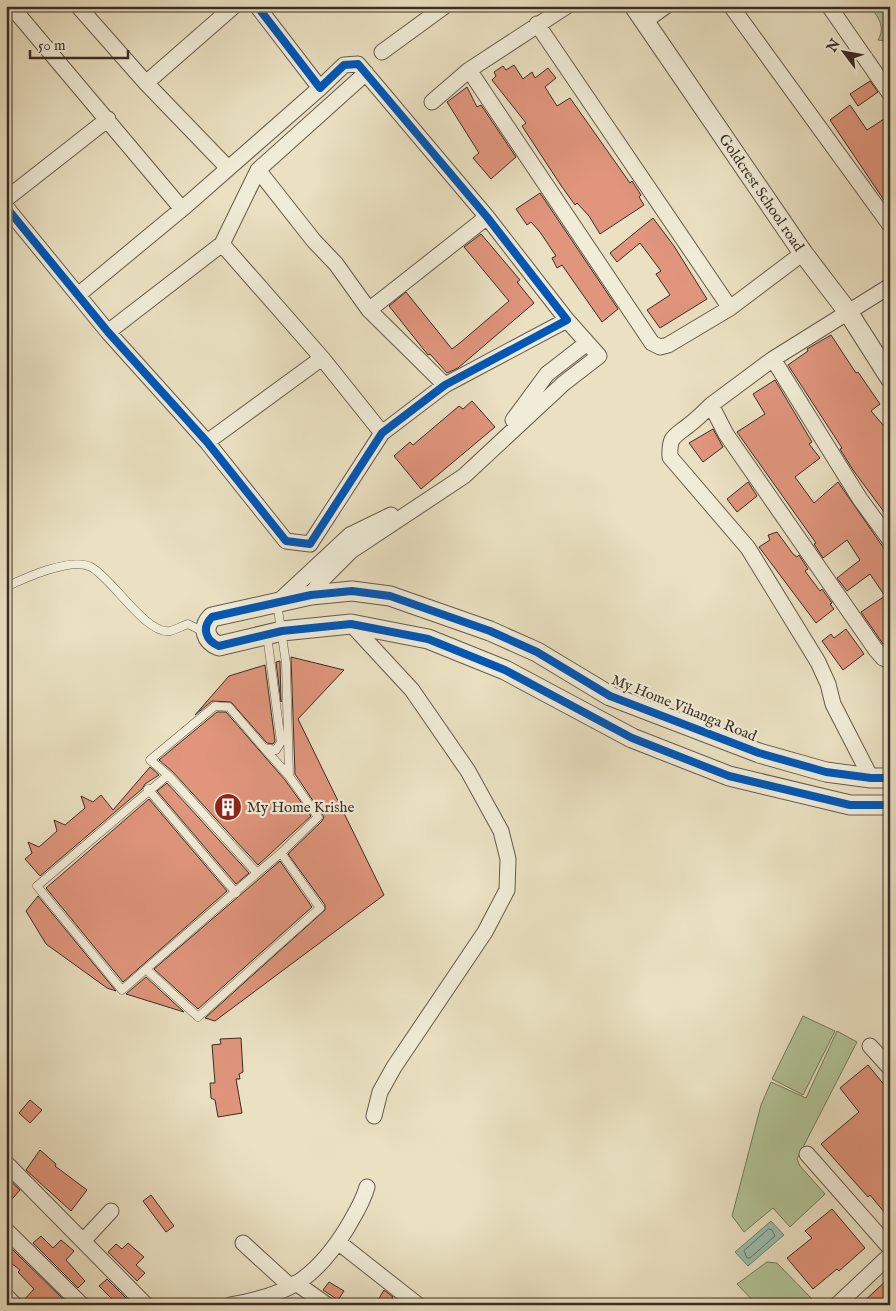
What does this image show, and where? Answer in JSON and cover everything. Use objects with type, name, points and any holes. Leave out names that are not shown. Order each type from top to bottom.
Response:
[{"type":"street","points":[[78,6],[146,83],[228,168]]},
{"type":"street","points":[[146,83],[234,6]]},
{"type":"street","points":[[257,6],[320,88]]},
{"type":"street","points":[[382,52],[445,6]]},
{"type":"street","points":[[432,102],[469,70],[567,6]]},
{"type":"street","points":[[640,14],[666,6]]},
{"type":"street","points":[[731,6],[890,225]]},
{"type":"street","points":[[829,6],[890,94]]},
{"type":"street","points":[[10,8],[108,119],[182,209]]},
{"type":"street","name":"Goldcrest School road","points":[[640,14],[803,254],[848,312],[890,378]]},
{"type":"street","points":[[537,24],[730,308]]},
{"type":"street","points":[[78,295],[182,209],[344,65],[358,64],[487,217],[567,320],[599,356],[564,383],[464,476],[351,551],[330,571],[311,595]]},
{"type":"street","points":[[469,70],[652,343],[660,347],[668,345],[730,308],[803,254]]},
{"type":"street","points":[[108,332],[222,244],[258,170],[366,73]]},
{"type":"street","points":[[6,199],[108,119]]},
{"type":"street","points":[[258,170],[314,241],[336,264],[369,310],[445,385]]},
{"type":"street","points":[[6,208],[108,332],[207,442],[286,541],[310,544],[382,433],[445,385],[567,320]]},
{"type":"street","points":[[369,310],[487,217]]},
{"type":"street","points":[[222,244],[322,358],[382,433]]},
{"type":"street","points":[[871,778],[833,704],[828,684],[818,662],[748,548],[670,457],[669,445],[675,434],[688,426],[711,405],[773,359],[890,286]]},
{"type":"street","points":[[276,603],[350,535],[407,508],[486,448],[520,413],[547,374],[587,343]]},
{"type":"street","points":[[207,442],[322,358]]},
{"type":"street","points":[[773,359],[860,499],[890,540]]},
{"type":"street","points":[[711,405],[726,434],[876,650],[883,658],[890,660]]},
{"type":"street","name":"My Home Vihanga Road","points":[[205,633],[208,622],[212,618],[311,595],[352,591],[390,596],[490,631],[537,652],[610,696],[750,750],[826,772],[871,778],[890,778]]},
{"type":"street","points":[[205,633],[210,643],[219,646],[275,633],[351,624],[428,639],[505,670],[632,738],[729,776],[850,805],[890,805]]},
{"type":"street","points":[[351,624],[412,690],[468,771],[501,831],[508,859],[506,890],[485,932],[394,1067],[380,1092],[374,1116]]},
{"type":"street","points":[[870,1046],[890,1068]]},
{"type":"street","points":[[807,1154],[890,1248]]},
{"type":"street","points":[[6,1163],[146,1305]]},
{"type":"street","points":[[231,1305],[260,1300],[293,1285],[314,1272],[330,1255],[364,1200],[367,1187]]},
{"type":"street","points":[[83,1241],[111,1211]]},
{"type":"street","points":[[6,1230],[82,1305]]},
{"type":"street","points":[[338,1242],[418,1305]]},
{"type":"street","points":[[244,1243],[293,1285],[327,1305]]},
{"type":"street","points":[[836,1305],[890,1255]]},
{"type":"street","points":[[6,1296],[15,1305]]},
{"type":"lane","points":[[7,586],[35,573],[74,565],[90,566],[153,627],[169,631],[188,624],[205,633]]},
{"type":"lane","points":[[264,748],[276,750],[282,742],[275,633],[276,603]]},
{"type":"lane","points":[[275,633],[286,662],[289,776]]},
{"type":"lane","points":[[168,775],[148,789],[37,886],[122,990],[236,893],[318,817],[289,776],[229,707],[215,706],[150,760],[168,775],[257,873]]},
{"type":"lane","points":[[148,789],[236,893]]},
{"type":"lane","points":[[146,969],[198,1017],[320,908],[281,853]]},
{"type":"shaded area","points":[[868,6],[890,6],[890,56],[886,41],[878,40],[881,30],[880,22]]},
{"type":"shaded area","points":[[803,1016],[835,1031],[803,1095],[772,1079]]},
{"type":"shaded area","points":[[837,1031],[857,1042],[797,1159],[800,1166],[825,1194],[790,1227],[773,1208],[744,1232],[732,1216],[761,1105],[771,1082],[806,1098]]},
{"type":"shaded area","points":[[767,1262],[777,1263],[813,1300],[808,1305],[757,1305],[737,1284]]},
{"type":"water","points":[[771,1221],[784,1235],[748,1266],[735,1252]]},
{"type":"building","points":[[514,65],[523,79],[532,72],[535,78],[548,68],[556,78],[545,87],[557,106],[570,98],[630,183],[632,181],[641,195],[639,197],[644,205],[600,234],[589,216],[577,203],[575,205],[562,187],[522,126],[526,123],[492,80],[496,76],[494,72],[503,66],[506,70]]},
{"type":"building","points":[[870,81],[878,92],[858,106],[850,94]]},
{"type":"building","points":[[467,87],[477,107],[481,105],[516,157],[491,179],[473,158],[479,153],[447,102]]},
{"type":"building","points":[[850,105],[867,130],[890,115],[890,209],[830,120]]},
{"type":"building","points":[[540,193],[618,309],[602,322],[562,265],[557,268],[552,258],[556,256],[540,232],[531,222],[527,225],[516,209]]},
{"type":"building","points":[[653,218],[674,246],[707,299],[660,328],[647,310],[670,295],[656,274],[661,271],[640,243],[617,262],[610,253]]},
{"type":"building","points":[[481,234],[520,280],[517,282],[534,303],[458,368],[447,373],[430,354],[428,355],[389,306],[406,292],[452,349],[461,342],[509,301],[464,247]]},
{"type":"building","points":[[831,335],[856,373],[858,372],[880,404],[871,411],[884,426],[890,422],[890,520],[853,470],[840,449],[842,448],[788,365],[808,351],[807,349]]},
{"type":"building","points":[[775,380],[812,442],[809,444],[820,458],[795,477],[814,503],[838,482],[890,557],[890,639],[883,644],[861,612],[885,596],[870,574],[847,591],[837,578],[860,560],[847,540],[823,558],[814,544],[816,543],[737,432],[765,414],[753,394]]},
{"type":"building","points":[[472,401],[495,427],[421,489],[394,456],[410,442],[413,445],[459,406],[463,409]]},
{"type":"building","points":[[713,429],[723,447],[703,462],[689,443]]},
{"type":"building","points":[[748,482],[757,496],[737,512],[727,499]]},
{"type":"building","points":[[777,532],[793,554],[797,557],[799,555],[808,569],[805,571],[832,603],[830,604],[834,609],[816,623],[759,547],[770,540],[768,535]]},
{"type":"building","points":[[846,629],[864,654],[843,670],[822,641],[831,634],[834,638]]},
{"type":"building","points":[[291,657],[344,670],[298,719],[384,895],[215,1021],[205,1018],[325,910],[325,905],[288,854],[324,817],[295,774]]},
{"type":"building","points":[[280,661],[280,663],[281,702],[276,662]]},
{"type":"building","points":[[265,665],[275,741],[273,744],[267,743],[231,702],[212,701],[195,715],[229,676]]},
{"type":"building","points":[[217,712],[226,712],[285,780],[311,816],[258,865],[172,771],[159,760]]},
{"type":"building","points":[[150,767],[159,775],[145,784],[142,789],[40,876],[25,859],[32,853],[28,842],[39,847],[57,831],[54,820],[65,825],[85,808],[81,796],[93,802],[101,795],[113,810]]},
{"type":"building","points":[[167,783],[249,873],[236,884],[157,791]]},
{"type":"building","points":[[149,799],[227,891],[123,982],[46,888]]},
{"type":"building","points":[[280,861],[312,907],[198,1009],[154,969]]},
{"type":"building","points":[[38,896],[116,991],[107,988],[46,944],[26,911]]},
{"type":"building","points":[[146,977],[184,1012],[126,994]]},
{"type":"building","points":[[241,1038],[243,1072],[239,1074],[240,1079],[236,1079],[242,1113],[218,1117],[215,1100],[211,1098],[210,1083],[215,1083],[212,1045],[221,1044],[220,1039]]},
{"type":"building","points":[[868,1065],[890,1092],[890,1219],[870,1195],[868,1197],[821,1144],[859,1112],[840,1088]]},
{"type":"building","points":[[30,1100],[42,1110],[30,1123],[19,1113]]},
{"type":"building","points":[[40,1150],[56,1164],[55,1166],[87,1190],[71,1211],[26,1170]]},
{"type":"building","points":[[6,1177],[20,1190],[6,1206]]},
{"type":"building","points":[[151,1195],[174,1226],[166,1232],[143,1201]]},
{"type":"building","points":[[832,1209],[865,1248],[839,1271],[837,1269],[813,1289],[787,1258],[812,1238],[805,1231]]},
{"type":"building","points":[[41,1236],[53,1248],[61,1240],[74,1251],[66,1260],[85,1281],[78,1288],[33,1243]]},
{"type":"building","points":[[128,1243],[144,1257],[136,1265],[145,1273],[137,1281],[108,1252],[116,1244],[122,1249]]},
{"type":"building","points":[[12,1249],[66,1302],[63,1305],[24,1305],[23,1301],[34,1289],[18,1272],[20,1270],[6,1259]]},
{"type":"building","points":[[890,1277],[890,1305],[860,1305]]},
{"type":"building","points":[[107,1279],[133,1305],[118,1305],[99,1286]]},
{"type":"building","points":[[329,1282],[344,1291],[338,1300],[323,1290]]},
{"type":"building","points":[[384,1290],[393,1297],[388,1305],[378,1300]]},
{"type":"cycle path","points":[[6,207],[108,332],[207,442],[286,541],[310,544],[382,433],[445,385],[567,320],[487,217],[358,64],[344,65],[320,88],[257,6]]},
{"type":"cycle path","points":[[890,778],[871,778],[826,772],[759,753],[610,696],[537,652],[490,631],[390,596],[352,591],[311,595],[212,617],[207,625],[208,638],[219,646],[282,631],[351,624],[428,639],[505,670],[632,738],[729,776],[850,805],[890,805]]},
{"type":"place","name":"My Home Krishe","points":[[228,807]]}]
